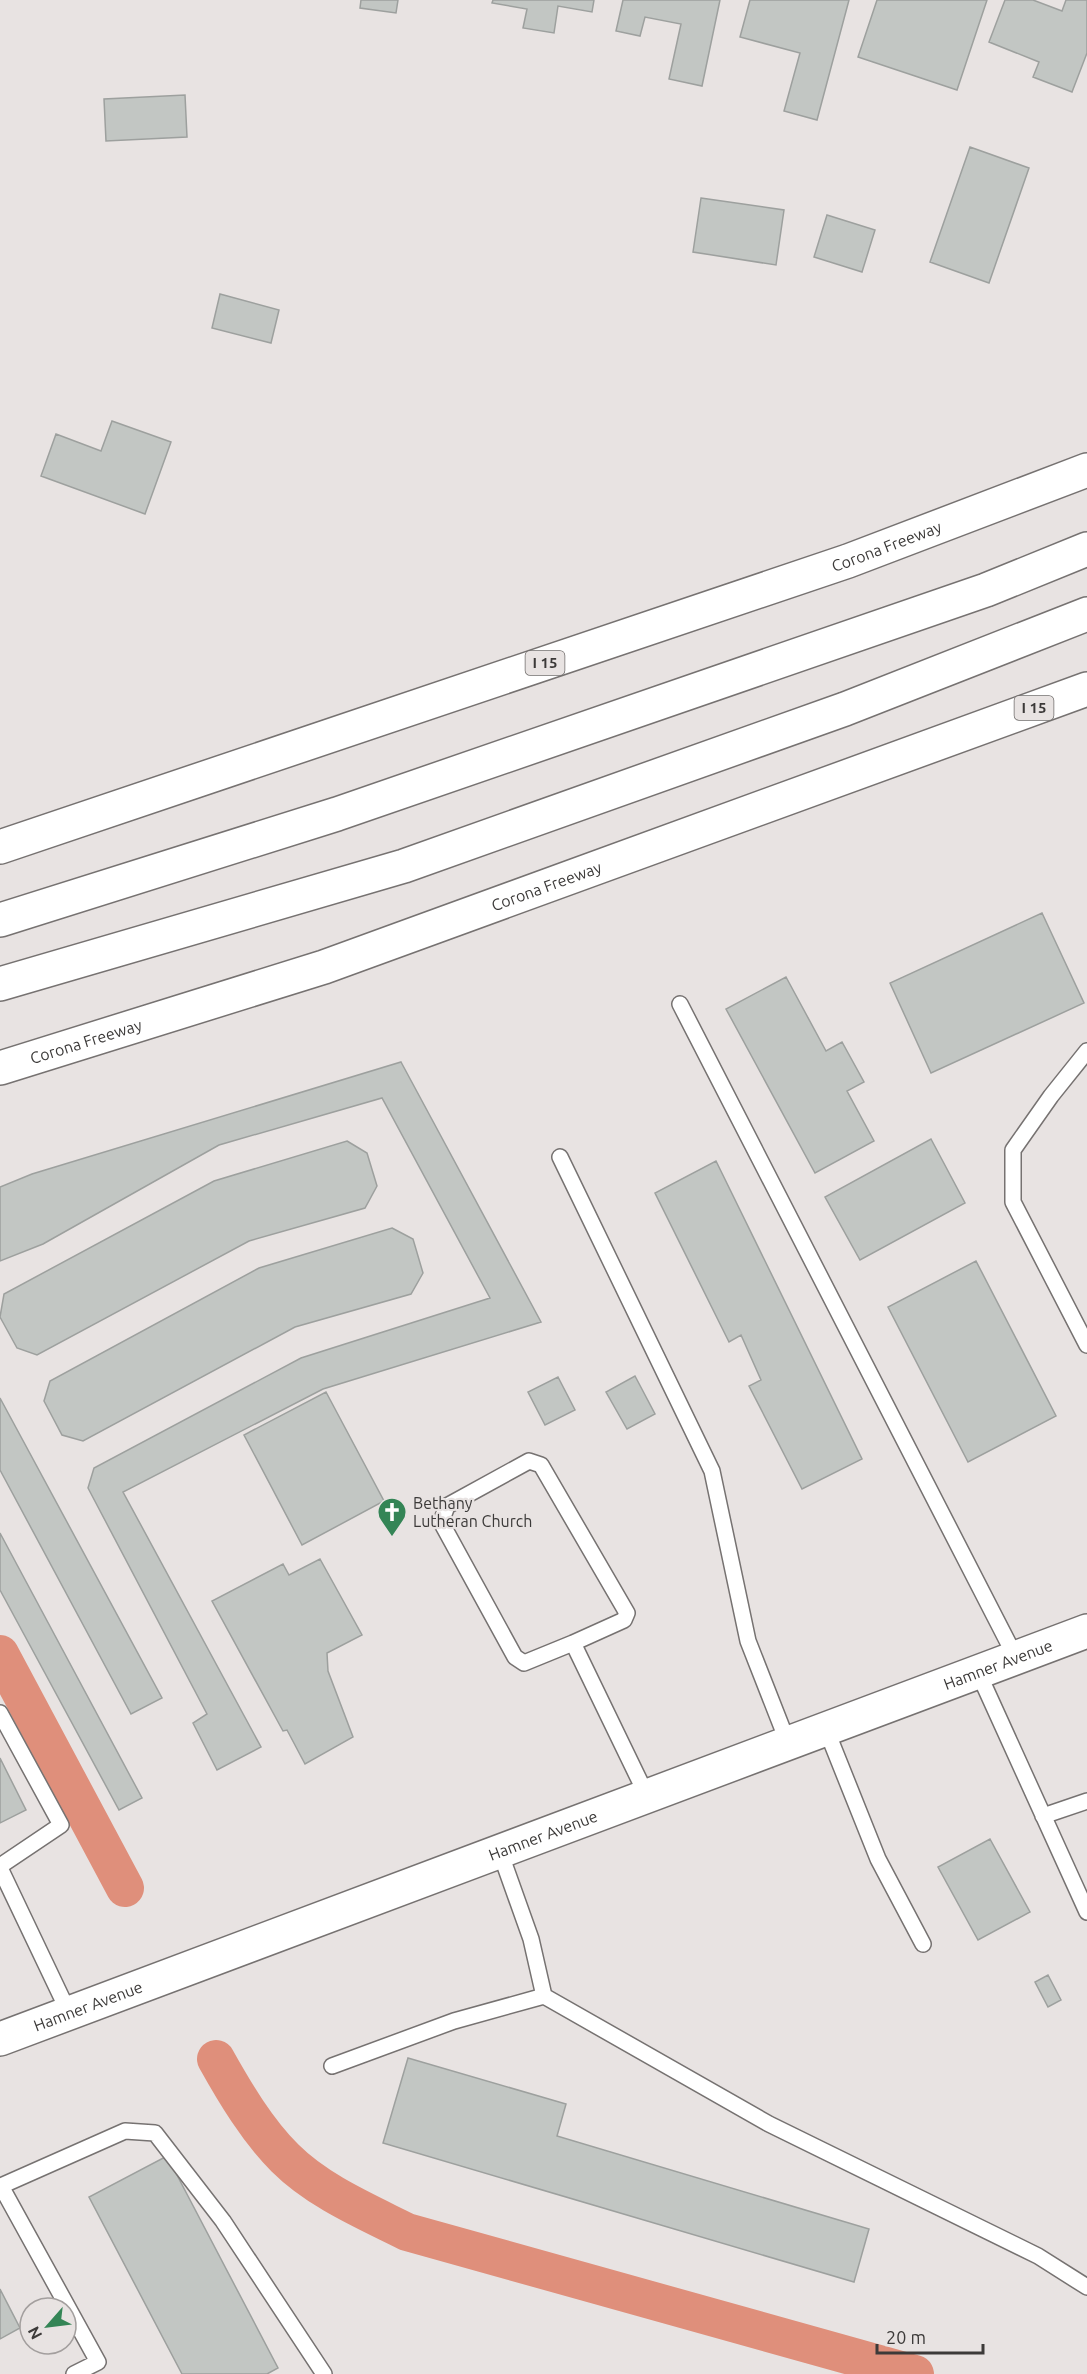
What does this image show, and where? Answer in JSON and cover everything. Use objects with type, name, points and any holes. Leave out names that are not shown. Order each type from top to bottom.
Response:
[{"type":"main road","name":"Corona Freeway","points":[[0,847],[848,561],[1087,470]]},
{"type":"main road","points":[[0,921],[337,814],[986,590],[1087,549]]},
{"type":"main road","points":[[0,984],[404,866],[845,709],[1087,614]]},
{"type":"main road","name":"Corona Freeway","points":[[0,1068],[324,967],[1087,689]]},
{"type":"main road","name":"Hamner Avenue","points":[[0,2039],[1087,1631]]},
{"type":"lane","points":[[680,1004],[1016,1658]]},
{"type":"lane","points":[[1087,1051],[1051,1096],[1013,1150],[1013,1202],[1087,1345]]},
{"type":"lane","points":[[560,1157],[712,1472],[748,1641],[788,1743]]},
{"type":"lane","points":[[529,1461],[541,1465],[627,1613],[624,1620],[573,1643],[524,1662],[515,1657],[441,1522],[447,1506],[529,1461]]},
{"type":"lane","points":[[573,1643],[647,1796]]},
{"type":"lane","points":[[978,1672],[1087,1912]]},
{"type":"lane","points":[[0,1713],[61,1825],[0,1867],[69,2013]]},
{"type":"lane","points":[[826,1729],[878,1859],[923,1944]]},
{"type":"lane","points":[[1043,1816],[1087,1801]]},
{"type":"lane","points":[[500,1852],[531,1939],[544,1996]]},
{"type":"lane","points":[[332,2066],[454,2021],[544,1996],[769,2124],[1038,2256],[1087,2287]]},
{"type":"lane","points":[[75,2374],[98,2362],[0,2185],[124,2131],[155,2133],[223,2221],[324,2374]]},
{"type":"building","points":[[361,0],[398,0],[396,13],[360,8]]},
{"type":"building","points":[[493,0],[594,0],[592,12],[558,6],[554,33],[523,28],[527,9],[492,3]]},
{"type":"building","points":[[623,0],[720,0],[702,86],[669,79],[681,24],[645,17],[640,36],[616,31]]},
{"type":"building","points":[[750,0],[849,0],[817,120],[784,111],[800,53],[740,37]]},
{"type":"building","points":[[877,0],[987,0],[957,90],[858,57]]},
{"type":"building","points":[[1005,0],[1033,0],[1062,11],[1066,0],[1087,0],[1087,53],[1072,92],[1033,77],[1039,62],[989,42]]},
{"type":"building","points":[[185,95],[187,137],[106,141],[104,99]]},
{"type":"building","points":[[970,147],[1029,168],[989,283],[930,262]]},
{"type":"building","points":[[701,198],[784,210],[776,265],[693,252]]},
{"type":"building","points":[[827,215],[875,230],[862,272],[814,257]]},
{"type":"building","points":[[220,294],[279,310],[271,343],[212,328]]},
{"type":"building","points":[[112,421],[171,442],[145,514],[41,476],[56,434],[101,451]]},
{"type":"building","points":[[1042,913],[1084,1003],[931,1073],[890,983]]},
{"type":"building","points":[[786,977],[826,1051],[842,1042],[864,1082],[847,1091],[874,1141],[815,1173],[726,1009]]},
{"type":"building","points":[[401,1062],[541,1322],[323,1389],[123,1492],[261,1747],[217,1770],[193,1723],[207,1714],[88,1488],[94,1468],[301,1358],[490,1298],[382,1098],[219,1145],[43,1244],[0,1261],[0,1187],[32,1174]]},
{"type":"building","points":[[931,1139],[965,1203],[860,1260],[825,1197]]},
{"type":"building","points":[[347,1141],[367,1153],[377,1186],[365,1208],[249,1241],[37,1355],[17,1348],[0,1317],[4,1294],[214,1181]]},
{"type":"building","points":[[716,1161],[862,1459],[802,1489],[749,1386],[761,1380],[741,1335],[729,1342],[655,1193]]},
{"type":"building","points":[[392,1228],[413,1239],[423,1273],[411,1294],[295,1327],[83,1441],[62,1435],[44,1401],[50,1381],[259,1268]]},
{"type":"building","points":[[976,1261],[1056,1416],[968,1462],[888,1307]]},
{"type":"building","points":[[635,1376],[655,1414],[627,1429],[606,1392]]},
{"type":"building","points":[[558,1377],[575,1410],[545,1425],[528,1392]]},
{"type":"building","points":[[326,1392],[384,1501],[302,1545],[244,1435]]},
{"type":"building","points":[[0,1398],[162,1698],[131,1714],[0,1470]]},
{"type":"building","points":[[0,1533],[142,1798],[119,1810],[0,1590]]},
{"type":"building","points":[[320,1559],[362,1635],[327,1653],[328,1671],[353,1737],[305,1764],[287,1730],[283,1731],[212,1601],[283,1564],[289,1575]]},
{"type":"building","points":[[0,1758],[26,1810],[0,1823]]},
{"type":"building","points":[[990,1839],[1030,1912],[978,1940],[938,1867]]},
{"type":"building","points":[[1048,1975],[1061,2000],[1048,2007],[1035,1982]]},
{"type":"building","points":[[408,2058],[566,2104],[557,2136],[869,2229],[854,2282],[383,2143]]},
{"type":"building","points":[[167,2156],[278,2368],[267,2374],[182,2374],[89,2197]]},
{"type":"building","points":[[0,2289],[18,2324],[18,2329],[0,2339]]},
{"type":"waterway","points":[[0,1654],[125,1888]]},
{"type":"waterway","points":[[216,2059],[256,2123],[275,2147],[298,2170],[343,2200],[407,2232],[915,2374]]},
{"type":"place","name":"Bethany Lutheran Church","points":[[392,1538]]}]
